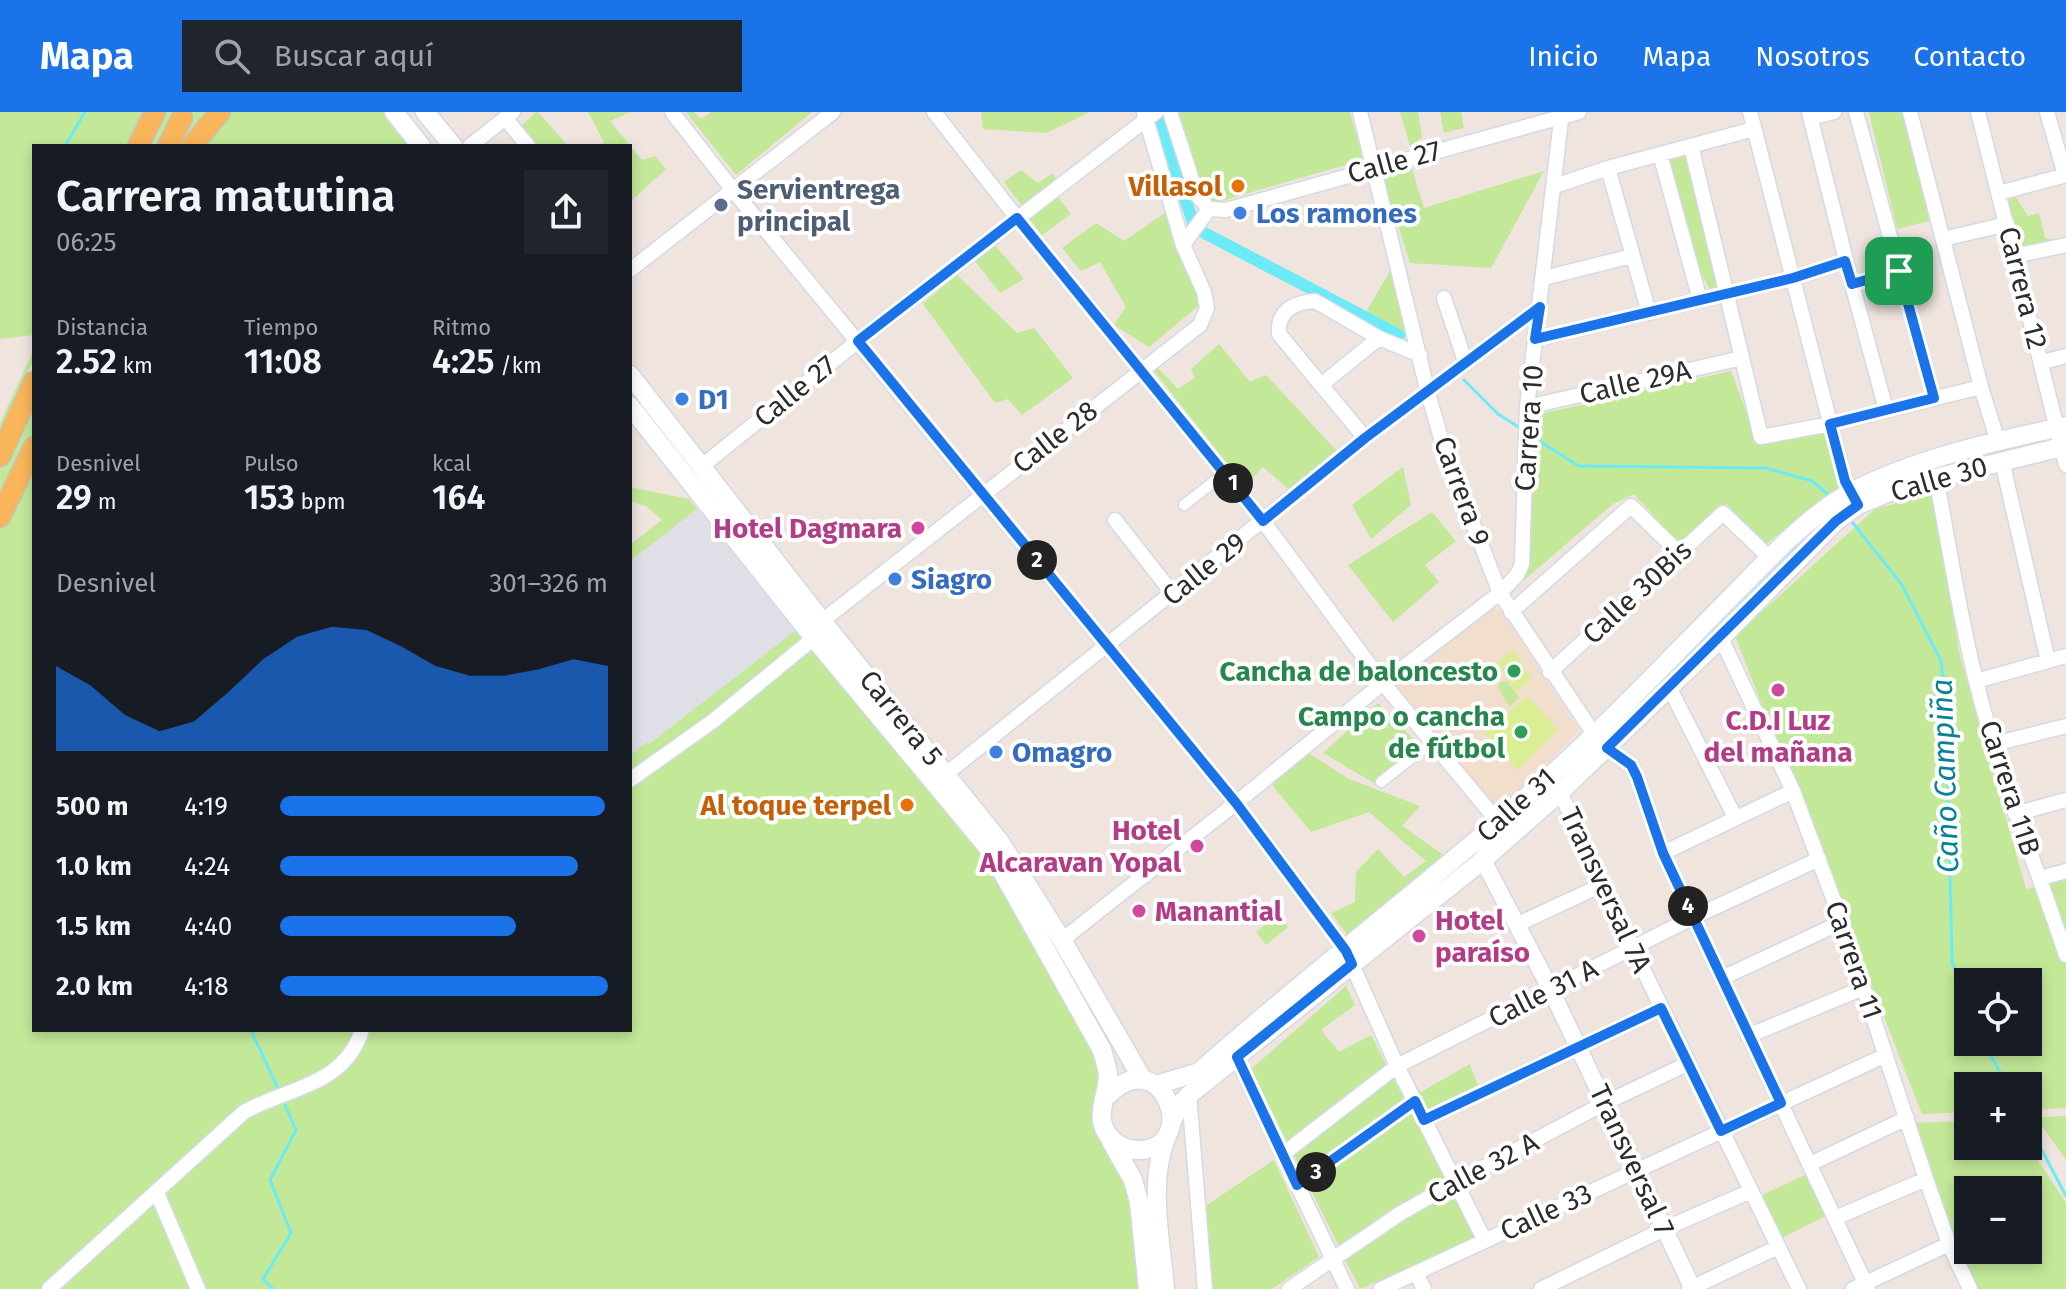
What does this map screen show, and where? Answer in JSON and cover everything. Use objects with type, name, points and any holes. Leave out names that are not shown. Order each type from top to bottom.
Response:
[{"type":"main road","points":[[139,144],[155,112]]},
{"type":"main road","points":[[194,144],[220,112]]},
{"type":"main road","points":[[394,112],[419,144]]},
{"type":"main road","points":[[425,112],[451,144]]},
{"type":"main road","points":[[169,144],[182,118]]},
{"type":"main road","name":"Carrera 5","points":[[632,378],[702,466],[818,629],[990,850],[1102,1050],[1108,1070],[1107,1096]]},
{"type":"main road","points":[[0,456],[32,386]]},
{"type":"main road","name":"Carrera 5","points":[[632,408],[818,629],[946,774],[1000,842],[1150,1083]]},
{"type":"main road","name":"Calle 30","points":[[1721,638],[1832,515],[1855,499],[1904,469],[2062,426]]},
{"type":"main road","points":[[0,517],[32,451]]},
{"type":"main road","name":"Calle 30","points":[[1855,499],[2002,461],[2065,453]]},
{"type":"main road","name":"Calle 31","points":[[1349,957],[1483,860],[1560,792],[1600,741],[1770,558],[1832,515]]},
{"type":"main road","name":"Calle 31","points":[[1170,1128],[1180,1104],[1234,1050],[1349,957],[1499,823],[1669,687],[1721,638]]},
{"type":"main road","name":"Calle 31","points":[[1150,1083],[1199,1072],[1234,1050]]},
{"type":"main road","points":[[1148,1289],[1139,1202],[1133,1180],[1102,1123],[1102,1109],[1107,1096],[1117,1086],[1129,1081],[1150,1083],[1166,1095],[1172,1108],[1170,1128],[1158,1159],[1157,1192],[1165,1289]]},
{"type":"main road","points":[[1108,1136],[1118,1145],[1131,1150],[1145,1150],[1157,1144],[1170,1128]]},
{"type":"street","points":[[672,112],[1236,803],[1349,957],[1397,1066],[1485,1241]]},
{"type":"street","points":[[632,268],[833,112]]},
{"type":"street","points":[[934,112],[1263,521],[1383,683],[1499,823],[1483,860]]},
{"type":"street","points":[[1170,112],[1197,195],[1209,209],[1183,245]]},
{"type":"street","name":"Carrera 9","points":[[1360,112],[1445,452],[1500,593],[1550,672],[1600,741],[1631,765],[1663,853],[1835,1218],[1862,1287]]},
{"type":"street","name":"Calle 27","points":[[1209,209],[1226,210],[1579,112]]},
{"type":"street","points":[[1750,112],[1845,481],[1855,499]]},
{"type":"street","points":[[1834,112],[1810,115],[1845,261],[1886,410]]},
{"type":"street","points":[[1856,112],[1934,398]]},
{"type":"street","points":[[1910,112],[1998,442]]},
{"type":"street","name":"Carrera 12","points":[[1978,112],[2042,362],[2062,426],[2065,453]]},
{"type":"street","points":[[1999,193],[2066,175],[2047,112]]},
{"type":"street","name":"Carrera 10","points":[[1500,593],[1517,575],[1522,564],[1527,407],[1563,114]]},
{"type":"street","points":[[473,144],[509,115],[527,144]]},
{"type":"street","points":[[1149,115],[1183,245]]},
{"type":"street","name":"Calle 27","points":[[702,466],[1149,115]]},
{"type":"street","points":[[1555,186],[1608,168],[1754,129]]},
{"type":"street","points":[[1691,146],[1761,437],[1830,424],[1981,387]]},
{"type":"street","points":[[1660,154],[1700,300]]},
{"type":"street","points":[[1608,168],[1649,313]]},
{"type":"street","points":[[1943,239],[2007,224]]},
{"type":"street","name":"Calle 28","points":[[632,779],[713,721],[818,629],[983,494],[1200,325],[1207,308],[1204,292],[1183,245]]},
{"type":"street","points":[[2015,256],[2066,245]]},
{"type":"street","points":[[1544,278],[1632,256]]},
{"type":"street","points":[[1535,339],[1793,278],[1845,261]]},
{"type":"street","points":[[1852,284],[1899,271]]},
{"type":"street","points":[[1444,298],[1466,364]]},
{"type":"street","points":[[1365,438],[1279,334],[1278,322],[1286,310],[1315,301],[1379,338],[1420,355]]},
{"type":"street","name":"Calle 29","points":[[946,774],[1365,438],[1540,307]]},
{"type":"street","points":[[1321,385],[1379,338]]},
{"type":"street","points":[[2042,362],[2066,356]]},
{"type":"street","name":"Calle 29A","points":[[1527,407],[1742,358]]},
{"type":"street","points":[[2002,461],[2048,661]]},
{"type":"street","points":[[1184,505],[1225,473]]},
{"type":"street","name":"Carrera 11B","points":[[1936,477],[1976,681],[2015,814],[2041,878],[2066,955]]},
{"type":"street","points":[[1511,612],[1631,506],[1679,553]]},
{"type":"street","name":"Calle 30Bis","points":[[1550,672],[1723,513],[1770,558]]},
{"type":"street","points":[[1115,520],[1173,594]]},
{"type":"street","points":[[1062,940],[1500,593]]},
{"type":"street","name":"Carrera 11","points":[[1721,638],[1793,791],[1842,922],[1949,1244],[1970,1289]]},
{"type":"street","points":[[1976,681],[2066,656]]},
{"type":"street","points":[[1669,687],[1735,817]]},
{"type":"street","points":[[1994,744],[2066,726]]},
{"type":"street","points":[[1381,782],[1432,742]]},
{"type":"street","points":[[1663,853],[1793,791]]},
{"type":"street","name":"Transversal 7A","points":[[1560,792],[1687,1064],[1799,1289]]},
{"type":"street","points":[[2015,814],[2066,800]]},
{"type":"street","name":"Calle 31 A","points":[[1283,1154],[1397,1066],[1694,917],[1819,859]]},
{"type":"street","name":"Transversal 7","points":[[1483,860],[1551,990],[1691,1288]]},
{"type":"street","points":[[2041,878],[2066,871]]},
{"type":"street","points":[[1518,924],[1602,885]]},
{"type":"street","points":[[1722,978],[1842,922]]},
{"type":"street","points":[[1748,1036],[1863,988]]},
{"type":"street","points":[[1424,1120],[1661,1008]]},
{"type":"street","points":[[49,1289],[244,1112],[267,1099],[307,1087],[340,1067],[356,1049],[361,1032]]},
{"type":"street","points":[[1234,1050],[1347,1289]]},
{"type":"street","name":"Calle 33","points":[[1381,1289],[1886,1055]]},
{"type":"street","name":"Calle 32 A","points":[[1289,1289],[1401,1213],[1605,1103],[1687,1064]]},
{"type":"street","points":[[1189,1095],[1205,1289]]},
{"type":"street","points":[[1297,1185],[1415,1101]]},
{"type":"street","points":[[1810,1164],[1907,1118]]},
{"type":"street","points":[[1835,1218],[1926,1179]]},
{"type":"street","points":[[1541,1289],[1751,1191]]},
{"type":"street","points":[[157,1193],[198,1289]]},
{"type":"street","points":[[1862,1287],[1949,1244]]},
{"type":"street","points":[[1691,1288],[1778,1247]]},
{"type":"street","points":[[1416,1273],[1424,1289]]},
{"type":"shaded area","points":[[697,509],[799,628],[649,744],[647,742],[632,753],[632,559]]},
{"type":"shaded area","points":[[1486,606],[1503,612],[1579,731],[1498,812],[1393,680]]},
{"type":"green space","points":[[0,112],[388,112],[414,144],[32,144],[32,335],[0,339]]},
{"type":"green space","points":[[538,112],[566,144],[534,144],[521,126]]},
{"type":"green space","points":[[588,112],[631,112],[610,121],[629,144],[601,144],[604,142]]},
{"type":"green space","points":[[686,112],[694,112],[701,119],[711,112],[812,112],[736,175]]},
{"type":"green space","points":[[981,112],[1090,112],[1046,133],[983,129]]},
{"type":"green space","points":[[1174,112],[1350,112],[1363,160],[1200,207]]},
{"type":"green space","points":[[1400,112],[1418,112],[1422,138],[1410,146]]},
{"type":"green space","points":[[1440,112],[1461,112],[1464,128],[1444,133]]},
{"type":"green space","points":[[1869,112],[1906,112],[1933,220],[1897,229]]},
{"type":"green space","points":[[632,148],[642,160],[655,156],[666,169],[632,200]]},
{"type":"green space","points":[[1689,154],[1722,288],[1710,290],[1699,268],[1666,161]]},
{"type":"green space","points":[[1411,166],[1424,208],[1544,171],[1491,268],[1410,263],[1382,175]]},
{"type":"green space","points":[[1021,170],[1038,183],[1053,173],[1056,178],[1023,207],[1004,182]]},
{"type":"green space","points":[[1057,196],[1071,214],[1042,235],[1026,214]]},
{"type":"green space","points":[[2015,196],[2028,216],[2039,213],[2045,238],[2058,241],[2023,250],[2007,200]]},
{"type":"green space","points":[[1165,213],[1203,302],[1149,347],[1114,325],[1126,307],[1100,262],[1081,271],[1062,248],[1096,223],[1124,241]]},
{"type":"green space","points":[[994,244],[1024,279],[1000,293],[975,261]]},
{"type":"green space","points":[[1390,271],[1407,332],[1366,312]]},
{"type":"green space","points":[[956,274],[1017,333],[1034,328],[1073,378],[1022,415],[1008,399],[995,403],[923,304]]},
{"type":"green space","points":[[1219,344],[1250,382],[1266,375],[1336,450],[1292,492],[1263,467],[1245,486],[1151,367],[1154,364],[1178,389],[1195,378],[1191,369]]},
{"type":"green space","points":[[32,353],[32,363],[0,429]]},
{"type":"green space","points":[[1731,371],[1759,445],[1825,429],[1841,486],[1763,546],[1727,504],[1680,545],[1634,494],[1613,504],[1524,580],[1532,416]]},
{"type":"green space","points":[[32,378],[32,1032],[632,1032],[632,753],[647,742],[649,744],[799,628],[963,822],[1098,1051],[1103,1095],[1128,1182],[1143,1289],[0,1289],[0,432],[7,434]]},
{"type":"green space","points":[[2050,438],[2051,443],[1915,477],[1916,472]]},
{"type":"green space","points":[[1403,467],[1411,505],[1371,539],[1352,505]]},
{"type":"green space","points":[[632,487],[689,499],[697,509],[632,559],[632,543],[662,520],[646,506],[632,502]]},
{"type":"green space","points":[[1932,494],[1960,656],[2026,889],[2066,880],[2066,1108],[2042,1109],[2042,1072],[1954,1072],[1954,1113],[1922,1114],[1735,636],[1875,509]]},
{"type":"green space","points":[[1432,512],[1456,541],[1425,565],[1439,582],[1393,622],[1348,565]]},
{"type":"green space","name":"Cancha de baloncesto","points":[[1513,650],[1531,679],[1516,692],[1497,663]]},
{"type":"green space","points":[[1507,681],[1519,698],[1509,707],[1498,687],[1500,682]]},
{"type":"green space","name":"Campo o cancha de fútbol","points":[[1527,696],[1558,730],[1518,770],[1485,734]]},
{"type":"green space","points":[[1378,703],[1419,745],[1374,783],[1323,753]]},
{"type":"green space","points":[[1307,752],[1349,779],[1420,806],[1402,826],[1445,856],[1350,938],[1331,913],[1355,902],[1356,872],[1378,849],[1404,877],[1426,861],[1369,812],[1311,832],[1272,785]]},
{"type":"green space","points":[[1277,915],[1288,927],[1266,945],[1256,932]]},
{"type":"green space","points":[[1346,986],[1355,1005],[1321,1030],[1339,1052],[1371,1035],[1476,1240],[1360,1289],[1251,1069]]},
{"type":"green space","points":[[1470,1064],[1479,1089],[1426,1113],[1402,1068],[1421,1092]]},
{"type":"green space","points":[[2066,1116],[2066,1160],[2042,1126],[2042,1117]]},
{"type":"green space","points":[[1954,1122],[1954,1160],[2038,1160],[2066,1203],[2066,1289],[1972,1289],[1963,1264],[2042,1264],[2042,1176],[1954,1176],[1954,1239],[1912,1123]]},
{"type":"green space","points":[[1274,1160],[1319,1257],[1272,1289],[1211,1289],[1204,1207]]},
{"type":"green space","points":[[1807,1174],[1828,1215],[1779,1239],[1758,1197]]},
{"type":"waterway","points":[[66,144],[85,112]]},
{"type":"waterway","name":"Caño Campiña","points":[[1156,112],[1195,228],[1399,335]]},
{"type":"waterway","name":"Caño Campiña","points":[[1464,380],[1498,414],[1522,429]]},
{"type":"waterway","name":"Caño Campiña","points":[[1531,436],[1579,466],[1766,468],[1812,481],[1831,497]]},
{"type":"waterway","name":"Caño Campiña","points":[[1849,518],[1902,585],[1941,661],[1946,704],[1954,968]]},
{"type":"waterway","points":[[252,1032],[279,1091]]},
{"type":"waterway","name":"Caño Campiña","points":[[1991,1056],[2000,1072]]},
{"type":"waterway","points":[[273,1289],[263,1279],[291,1233],[270,1180],[296,1130],[285,1105]]},
{"type":"waterway","name":"Caño Campiña","points":[[2042,1151],[2066,1196]]},
{"type":"place","name":"Villasol","points":[[1238,186]]},
{"type":"place","name":"Servientrega principal","points":[[721,205]]},
{"type":"place","name":"Los ramones","points":[[1240,213]]},
{"type":"place","name":"D1","points":[[682,399]]},
{"type":"place","name":"Hotel Dagmara","points":[[918,528]]},
{"type":"place","name":"Siagro","points":[[895,579]]},
{"type":"place","name":"Cancha de baloncesto","points":[[1514,671]]},
{"type":"place","name":"C.D.I Luz del mañana","points":[[1778,690]]},
{"type":"place","name":"Campo o cancha de fútbol","points":[[1521,732]]},
{"type":"place","name":"Omagro","points":[[996,752]]},
{"type":"place","name":"Al toque terpel","points":[[907,805]]},
{"type":"place","name":"Hotel Alcaravan Yopal","points":[[1197,846]]},
{"type":"place","name":"Manantial","points":[[1139,911]]},
{"type":"place","name":"Hotel paraíso","points":[[1419,936]]},
{"type":"route","points":[[1017,218],[1263,521],[1365,438],[1540,307],[1535,339],[1793,278],[1845,261],[1852,284],[1899,271],[1934,398],[1830,424],[1845,481],[1858,505],[1836,521],[1607,748],[1631,765],[1637,777],[1663,853],[1781,1103],[1721,1131],[1661,1008],[1424,1120],[1415,1101],[1297,1185],[1237,1057],[1352,964],[1346,951],[1236,803],[858,341],[1017,218]]}]
